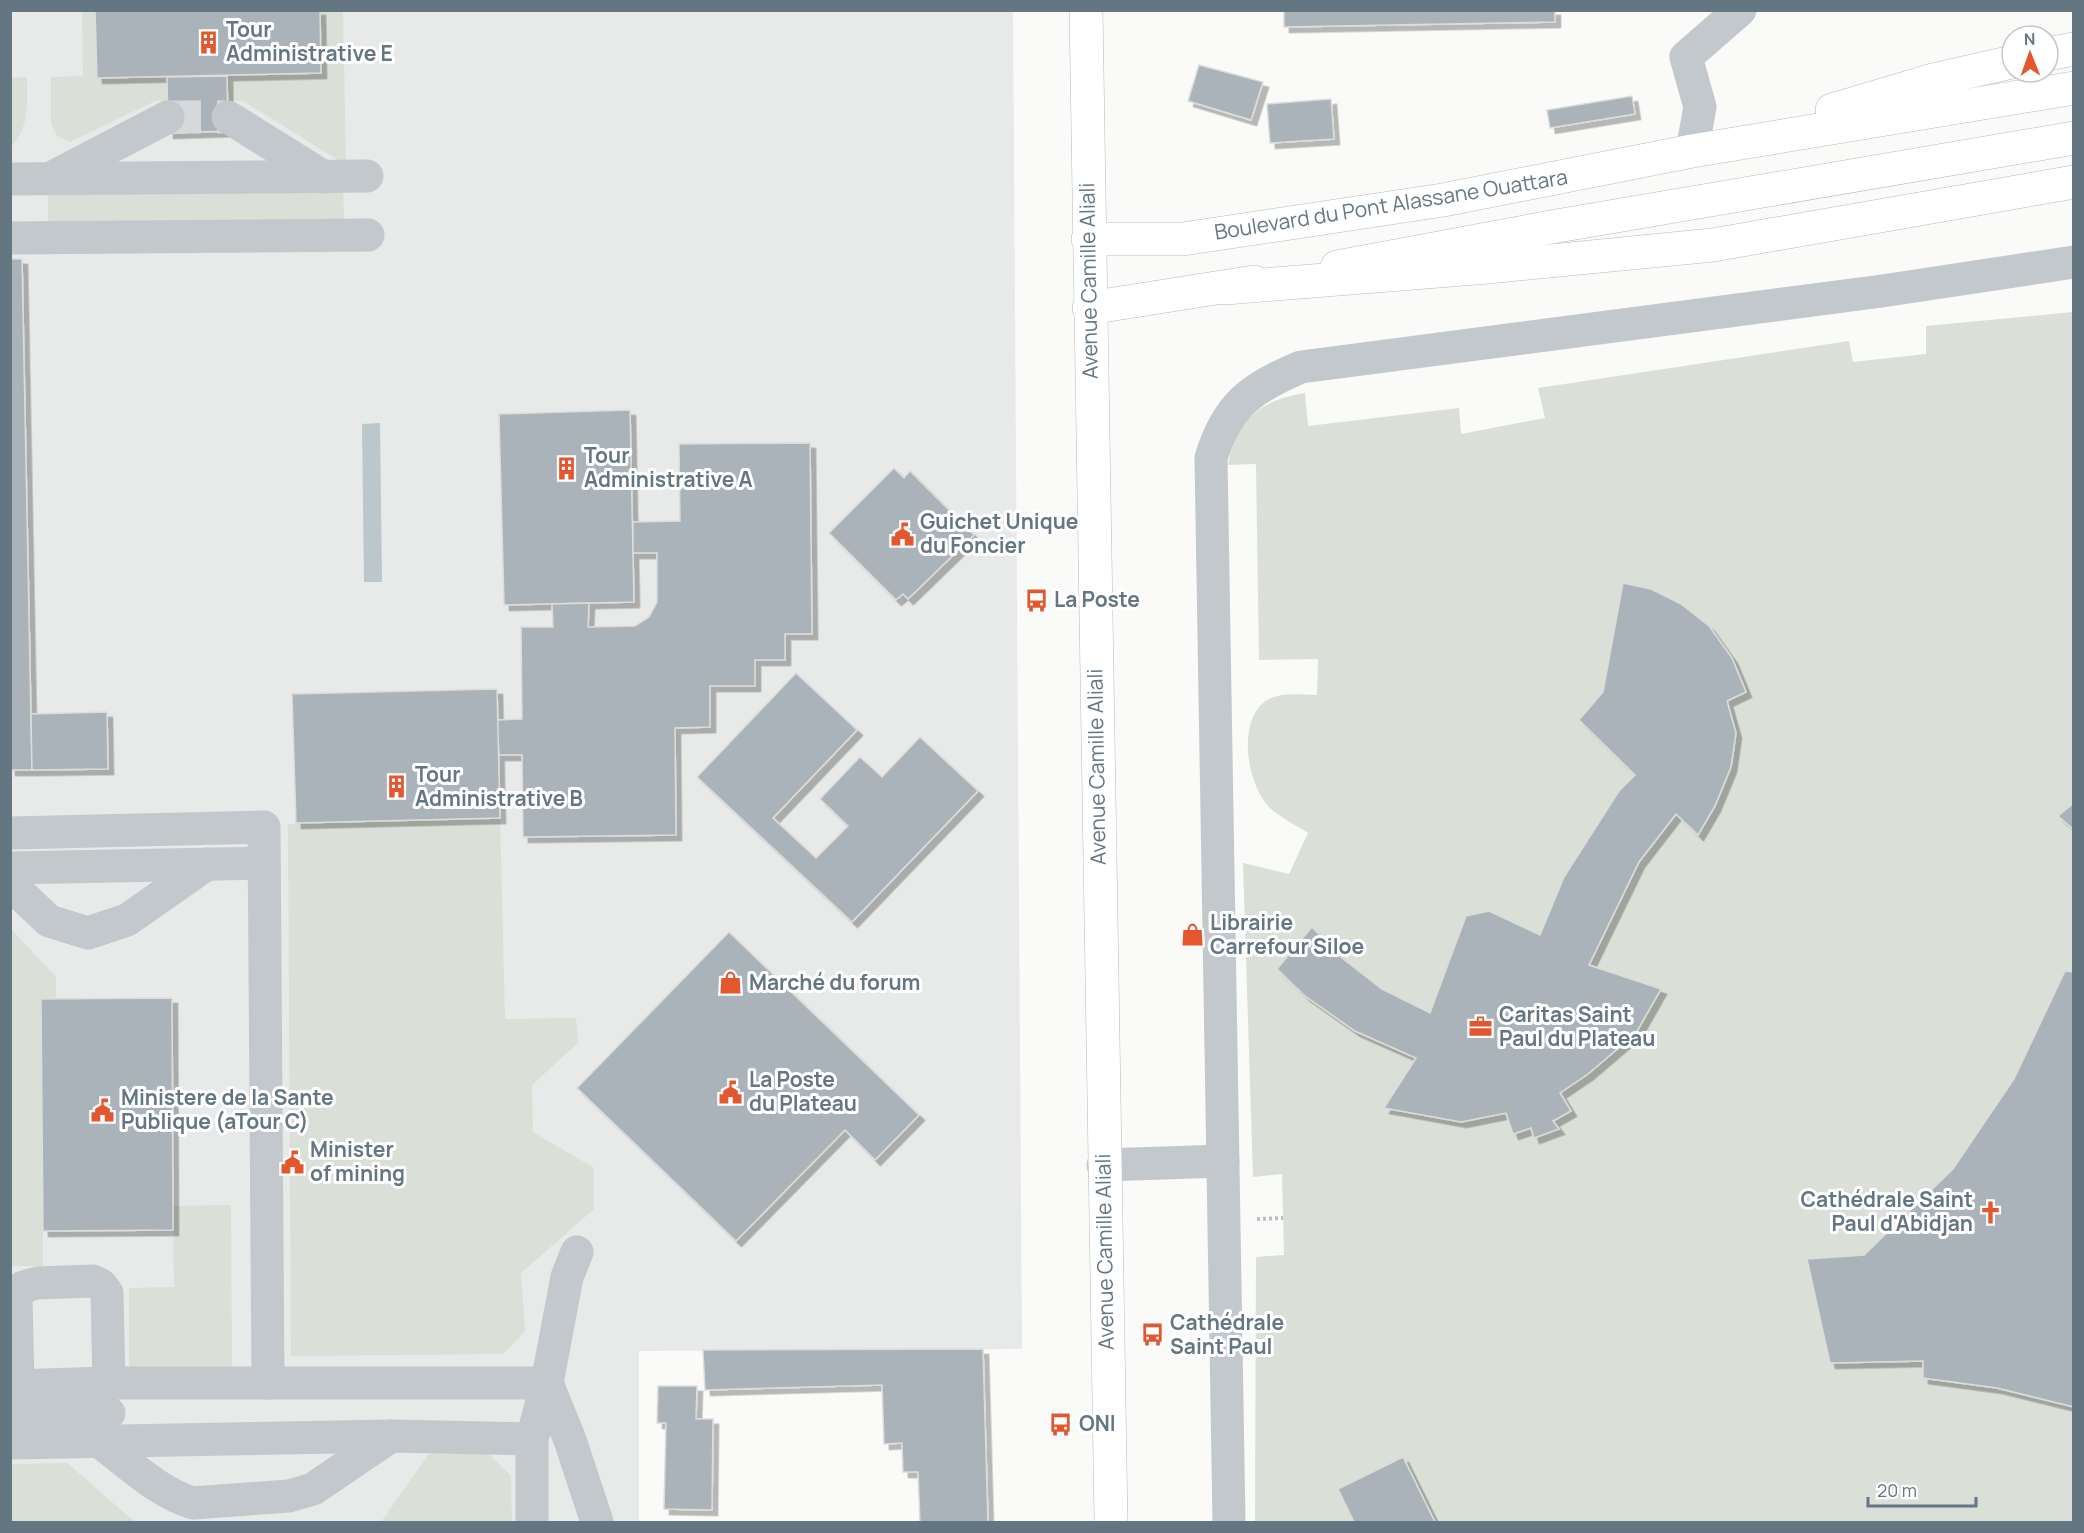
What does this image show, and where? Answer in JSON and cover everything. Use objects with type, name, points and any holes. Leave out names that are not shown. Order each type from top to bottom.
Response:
[{"type":"main road","name":"Avenue Camille Aliali","points":[[1086,10],[1108,1475],[1111,1522]]},
{"type":"main road","points":[[1692,151],[1933,80],[2000,65]]},
{"type":"main road","points":[[1692,151],[2073,88]]},
{"type":"main road","points":[[1089,308],[1225,288],[1569,224],[2073,138]]},
{"type":"main road","name":"Boulevard du Pont Alassane Ouattara","points":[[1088,239],[1183,239],[1443,200],[1692,151]]},
{"type":"main road","points":[[1225,288],[1488,267],[1713,245],[2073,182]]},
{"type":"main road","points":[[1108,1475],[1122,1522]]},
{"type":"lane","points":[[1692,151],[1700,107],[1686,57],[1740,10]]},
{"type":"lane","points":[[49,179],[168,117]]},
{"type":"lane","points":[[228,117],[324,177]]},
{"type":"lane","points":[[10,179],[367,176]]},
{"type":"lane","points":[[10,238],[368,235]]},
{"type":"lane","points":[[1229,1522],[1211,458],[1219,430],[1237,405],[1266,381],[1301,367],[1882,291],[2073,262]]},
{"type":"lane","points":[[10,833],[264,827],[268,1383]]},
{"type":"lane","points":[[10,868],[264,863]]},
{"type":"lane","points":[[10,884],[49,921],[88,933],[127,920],[207,864]]},
{"type":"lane","points":[[1103,1165],[1223,1161]]},
{"type":"lane","points":[[532,1522],[532,1439],[547,1383],[567,1277],[577,1252]]},
{"type":"lane","points":[[391,1436],[313,1489],[289,1496],[194,1503],[179,1499],[165,1490],[106,1413],[107,1293],[101,1285],[93,1281],[37,1283],[23,1287],[16,1298],[15,1403],[106,1413],[391,1436],[532,1439]]},
{"type":"lane","points":[[10,1443],[106,1413],[268,1383],[547,1383]]},
{"type":"lane","points":[[547,1383],[570,1440],[597,1522]]},
{"type":"shaded area","points":[[10,11],[1013,11],[1022,1349],[639,1351],[639,1522],[11,1522]]},
{"type":"shaded area","points":[[82,11],[343,11],[346,165],[243,101],[155,101],[70,142],[57,136],[51,123],[51,77],[83,76]]},
{"type":"shaded area","points":[[27,77],[27,105],[24,123],[22,131],[11,147],[11,78]]},
{"type":"shaded area","points":[[343,185],[344,219],[48,225],[48,190]]},
{"type":"shaded area","points":[[2073,312],[2073,1522],[1255,1522],[1256,1257],[1284,1255],[1282,1174],[1253,1177],[1243,863],[1289,874],[1308,833],[1273,811],[1262,797],[1251,770],[1248,740],[1255,713],[1269,699],[1282,695],[1317,695],[1318,659],[1259,660],[1256,464],[1228,465],[1237,436],[1244,424],[1263,407],[1289,396],[1305,393],[1308,426],[1459,408],[1461,434],[1545,418],[1538,388],[1849,341],[1853,362],[1926,354],[1926,326]]},
{"type":"shaded area","points":[[380,423],[382,582],[364,582],[362,424]]},
{"type":"shaded area","points":[[500,818],[505,1019],[576,1018],[578,1043],[532,1085],[533,1132],[594,1168],[594,1209],[521,1273],[525,1331],[503,1354],[291,1356],[288,825]]},
{"type":"shaded area","points":[[10,928],[56,977],[56,999],[41,1000],[43,1266],[11,1266]]},
{"type":"shaded area","points":[[231,1205],[232,1370],[129,1371],[129,1288],[174,1287],[173,1206]]},
{"type":"shaded area","points":[[488,1453],[511,1476],[512,1522],[381,1522],[429,1454]]},
{"type":"shaded area","points":[[67,1463],[135,1522],[11,1522],[11,1464]]},
{"type":"building","name":"Tour Administrative E","points":[[95,10],[320,10],[321,73],[97,78]]},
{"type":"building","points":[[1284,10],[1555,10],[1555,22],[1284,27]]},
{"type":"building","points":[[1199,65],[1263,82],[1251,120],[1188,101]]},
{"type":"building","points":[[227,76],[228,131],[168,133],[167,77]]},
{"type":"building","points":[[1632,96],[1635,114],[1550,128],[1547,110]]},
{"type":"building","points":[[1331,99],[1334,139],[1270,143],[1267,104]]},
{"type":"building","points":[[10,259],[22,259],[32,770],[10,770]]},
{"type":"building","name":"Tour Administrative A","points":[[630,410],[634,602],[504,605],[499,414]]},
{"type":"building","points":[[810,443],[812,634],[785,634],[785,660],[755,660],[755,686],[710,686],[710,727],[675,728],[676,835],[523,837],[522,755],[499,755],[497,720],[522,719],[521,627],[553,627],[552,604],[589,603],[588,627],[635,626],[649,617],[657,602],[657,553],[633,553],[633,522],[680,521],[679,444]]},
{"type":"building","name":"Guichet Unique du Foncier","points":[[894,468],[904,478],[910,471],[974,535],[908,599],[903,594],[896,600],[829,533]]},
{"type":"building","points":[[1623,583],[1651,589],[1681,604],[1709,626],[1732,658],[1746,692],[1727,701],[1736,733],[1731,767],[1715,806],[1698,835],[1676,814],[1639,862],[1589,965],[1661,989],[1636,1033],[1588,1074],[1560,1093],[1571,1111],[1553,1121],[1559,1129],[1534,1138],[1531,1128],[1513,1134],[1506,1113],[1461,1122],[1384,1108],[1416,1058],[1355,1031],[1305,996],[1277,969],[1312,927],[1342,958],[1382,989],[1430,1013],[1466,916],[1489,911],[1540,935],[1564,877],[1619,791],[1635,775],[1579,720],[1603,692]]},
{"type":"building","points":[[796,673],[857,730],[773,818],[816,858],[848,826],[820,799],[860,757],[882,777],[920,737],[978,791],[852,922],[697,777]]},
{"type":"building","name":"Tour Administrative B","points":[[497,689],[500,818],[296,823],[292,694]]},
{"type":"building","points":[[107,712],[108,769],[32,770],[31,714]]},
{"type":"building","points":[[2074,803],[2074,830],[2058,816]]},
{"type":"building","points":[[729,932],[919,1115],[875,1160],[845,1130],[736,1241],[577,1088]]},
{"type":"building","name":"Cathédrale Saint Paul d'Abidjan","points":[[2065,971],[2074,972],[2074,1407],[1997,1388],[1923,1378],[1923,1361],[1830,1363],[1807,1259],[1864,1255],[1953,1169],[2014,1079]]},
{"type":"building","points":[[172,998],[173,1230],[43,1231],[41,999]]},
{"type":"building","points":[[983,1349],[988,1522],[920,1522],[918,1472],[903,1472],[902,1443],[884,1444],[882,1385],[705,1390],[703,1350]]},
{"type":"building","points":[[658,1386],[697,1386],[696,1419],[713,1419],[712,1510],[664,1509],[666,1423],[657,1423]]},
{"type":"building","points":[[1403,1457],[1435,1522],[1354,1522],[1338,1489]]},
{"type":"tunnel","points":[[168,117],[228,117]]},
{"type":"place","name":"Tour Administrative E","points":[[208,42]]},
{"type":"place","name":"Tour Administrative A","points":[[566,468]]},
{"type":"place","name":"Guichet Unique du Foncier","points":[[902,534]]},
{"type":"place","name":"La Poste","points":[[1036,600]]},
{"type":"place","name":"Tour Administrative B","points":[[397,787]]},
{"type":"place","name":"Librairie Carrefour Siloe","points":[[1192,935]]},
{"type":"place","name":"Marché du forum","points":[[731,983]]},
{"type":"place","name":"Caritas Saint Paul du Plateau","points":[[1481,1027]]},
{"type":"place","name":"La Poste du Plateau","points":[[731,1092]]},
{"type":"place","name":"Ministere de la Sante Publique (aTour C)","points":[[103,1110]]},
{"type":"place","name":"Minister of mining","points":[[292,1162]]},
{"type":"place","name":"Cathédrale Saint Paul d'Abidjan","points":[[1991,1212]]},
{"type":"place","name":"Cathédrale Saint Paul","points":[[1152,1335]]},
{"type":"place","name":"ONI","points":[[1061,1424]]}]
